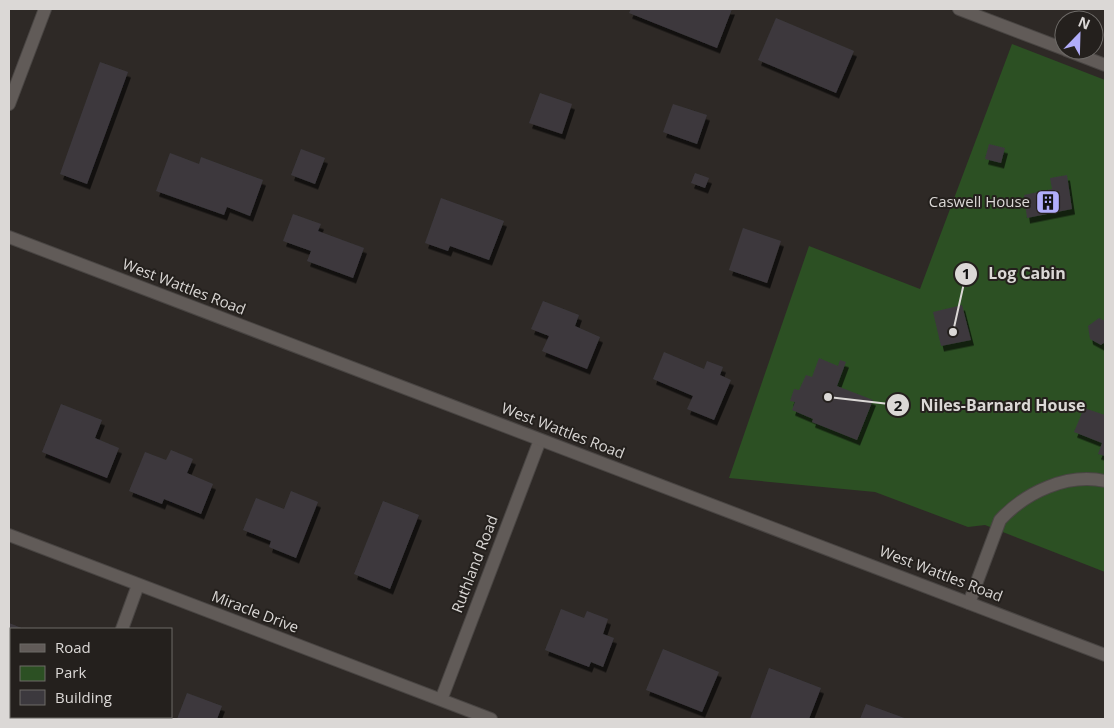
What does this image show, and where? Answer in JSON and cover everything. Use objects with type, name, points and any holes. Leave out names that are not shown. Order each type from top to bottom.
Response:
[{"type":"street","points":[[9,104],[45,9]]},
{"type":"street","points":[[959,9],[1054,46]]},
{"type":"street","points":[[1092,60],[1105,65]]},
{"type":"street","name":"West Wattles Road","points":[[9,237],[1105,655]]},
{"type":"street","name":"Ruthland Road","points":[[441,700],[540,440]]},
{"type":"street","points":[[969,603],[1000,520],[1009,511],[1026,498],[1050,486],[1071,480],[1093,478],[1105,481]]},
{"type":"street","name":"Miracle Drive","points":[[9,535],[490,719]]},
{"type":"street","points":[[122,628],[138,585]]},
{"type":"green space","points":[[1012,44],[1105,80],[1105,572],[985,525],[968,527],[875,492],[729,478],[809,246],[920,289]]},
{"type":"building","points":[[631,9],[732,9],[717,48],[629,13]]},
{"type":"building","points":[[776,18],[854,51],[836,93],[758,60]]},
{"type":"building","points":[[100,62],[128,72],[87,184],[60,174]]},
{"type":"building","points":[[540,93],[572,104],[562,134],[529,123]]},
{"type":"building","points":[[673,104],[707,115],[697,144],[663,132]]},
{"type":"building","points":[[989,144],[1005,148],[1001,163],[985,159]]},
{"type":"building","points":[[301,149],[325,158],[315,184],[291,175]]},
{"type":"building","points":[[170,153],[199,164],[201,157],[263,180],[250,216],[227,207],[224,215],[156,191]]},
{"type":"building","points":[[695,173],[709,178],[705,188],[691,183]]},
{"type":"building","name":"Caswell House","points":[[1067,175],[1072,209],[1027,218],[1024,195],[1052,189],[1050,178]]},
{"type":"building","points":[[441,198],[504,221],[489,260],[450,246],[448,251],[425,243]]},
{"type":"building","points":[[293,214],[321,224],[318,231],[364,248],[353,278],[307,261],[311,251],[283,241]]},
{"type":"building","points":[[743,228],[781,241],[767,283],[729,270]]},
{"type":"building","points":[[543,301],[579,315],[575,326],[600,337],[587,369],[542,351],[549,336],[531,329]]},
{"type":"building","points":[[962,305],[971,340],[941,346],[933,312]]},
{"type":"building","points":[[1099,318],[1105,321],[1105,342],[1101,345],[1090,339],[1088,326]]},
{"type":"building","points":[[664,352],[704,369],[707,361],[723,367],[720,375],[731,380],[714,420],[687,409],[693,396],[653,379]]},
{"type":"building","points":[[819,358],[838,366],[840,360],[846,362],[837,386],[873,400],[857,440],[812,422],[813,419],[792,410],[795,402],[790,401],[794,389],[799,390],[806,375],[812,377]]},
{"type":"building","points":[[61,404],[102,420],[95,438],[119,448],[107,478],[42,452]]},
{"type":"building","points":[[1084,408],[1105,415],[1105,456],[1098,454],[1102,443],[1074,432]]},
{"type":"building","points":[[171,450],[193,459],[187,473],[213,484],[201,514],[164,499],[162,504],[129,491],[145,452],[166,460]]},
{"type":"building","points":[[291,491],[318,502],[296,558],[269,547],[271,541],[243,530],[256,498],[284,509]]},
{"type":"building","points":[[383,501],[419,515],[390,589],[354,574]]},
{"type":"building","points":[[561,609],[584,618],[587,611],[608,619],[603,634],[614,638],[603,667],[591,662],[589,667],[545,650]]},
{"type":"building","points":[[9,623],[22,628],[10,628],[9,670]]},
{"type":"building","points":[[663,649],[719,672],[702,712],[646,690]]},
{"type":"building","points":[[769,668],[821,688],[809,719],[750,719]]},
{"type":"building","points":[[187,693],[222,706],[217,719],[177,719]]},
{"type":"building","points":[[866,704],[907,719],[860,719]]},
{"type":"place","name":"Caswell House","points":[[1048,202]]},
{"type":"place","name":"Log Cabin","points":[[953,332]]},
{"type":"place","name":"Niles-Barnard House","points":[[828,397]]}]
